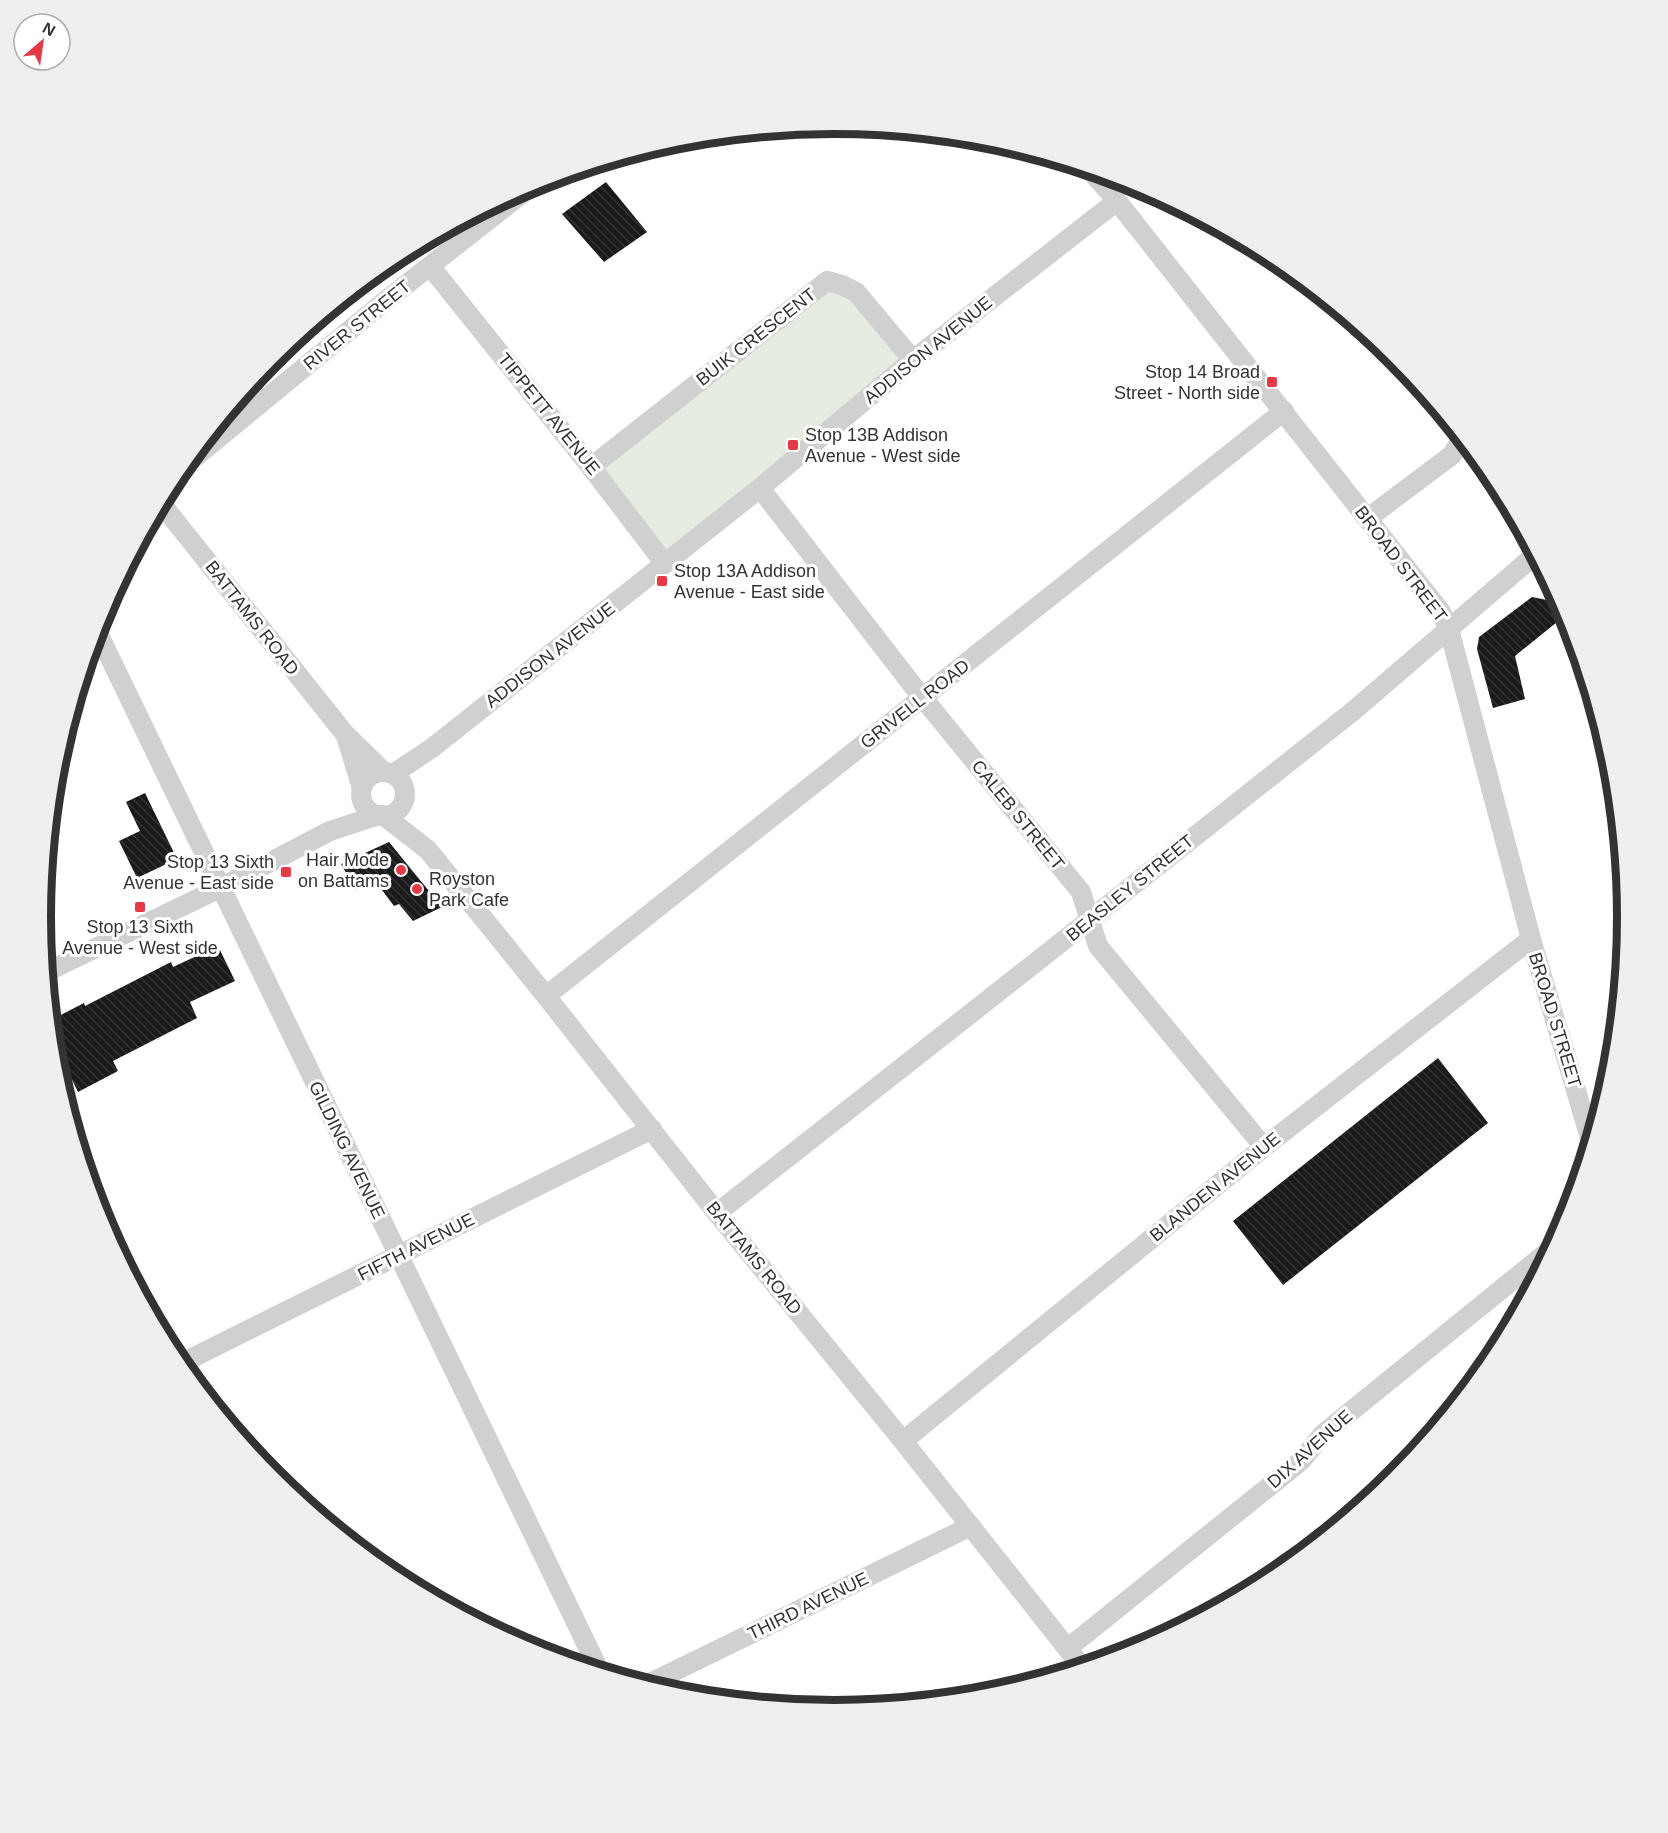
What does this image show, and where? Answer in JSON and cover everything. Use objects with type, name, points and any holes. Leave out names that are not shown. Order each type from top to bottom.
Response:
[{"type":"street","name":"BROAD STREET","points":[[1098,180],[1284,411],[1441,612],[1449,629],[1530,939],[1587,1128]]},
{"type":"street","name":"ADDISON AVENUE","points":[[396,782],[432,748],[760,488],[914,360],[1117,201]]},
{"type":"street","name":"RIVER STREET","points":[[208,446],[495,211]]},
{"type":"street","name":"TIPPETT AVENUE","points":[[430,266],[591,467],[665,564]]},
{"type":"street","name":"BUIK CRESCENT","points":[[591,467],[827,281],[856,292],[914,360]]},
{"type":"street","name":"GRIVELL ROAD","points":[[546,996],[1284,411]]},
{"type":"street","points":[[1368,518],[1452,455],[1458,444]]},
{"type":"street","name":"CALEB STREET","points":[[760,488],[924,698],[1081,892],[1098,946],[1264,1147]]},
{"type":"street","name":"BATTAMS ROAD","points":[[166,509],[345,734],[396,782],[428,850],[1077,1661]]},
{"type":"street","name":"BEASLEY STREET","points":[[717,1212],[1040,960],[1352,711],[1530,559]]},
{"type":"street","name":"GILDING AVENUE","points":[[102,641],[595,1662]]},
{"type":"street","name":"BATTAMS ROAD","points":[[345,734],[362,792]]},
{"type":"street","points":[[53,969],[222,887],[330,831],[397,812],[396,782],[369,777],[353,810],[330,831]]},
{"type":"street","points":[[362,792],[365,806],[373,813],[381,815]]},
{"type":"street","name":"BATTAMS ROAD","points":[[381,815],[428,850]]},
{"type":"street","name":"BLANDEN AVENUE","points":[[903,1441],[1264,1147],[1530,939]]},
{"type":"street","name":"FIFTH AVENUE","points":[[189,1360],[652,1129]]},
{"type":"street","name":"DIX AVENUE","points":[[1068,1648],[1301,1461],[1323,1434],[1537,1262]]},
{"type":"street","name":"THIRD AVENUE","points":[[658,1679],[971,1526]]},
{"type":"shaded area","points":[[827,281],[842,285],[913,360],[665,564],[591,467]]},
{"type":"building","points":[[606,182],[647,232],[604,262],[562,214]]},
{"type":"building","points":[[1532,597],[1550,601],[1558,621],[1515,656],[1525,699],[1493,708],[1477,649],[1479,637]]},
{"type":"building","points":[[145,793],[177,859],[137,878],[119,841],[140,831],[126,802]]},
{"type":"building","points":[[389,842],[442,907],[413,921],[399,904],[394,906],[376,882],[356,890],[341,864]]},
{"type":"building","points":[[218,946],[235,981],[190,1002],[197,1018],[113,1061],[118,1071],[78,1092],[66,1067],[58,1017],[84,1003],[85,1006],[171,962],[173,967]]},
{"type":"building","points":[[1438,1058],[1488,1123],[1283,1285],[1233,1221]]},
{"type":"place","name":"Stop 14 Broad Street - North side","points":[[1272,382]]},
{"type":"place","name":"Stop 13B Addison Avenue - West side","points":[[793,445]]},
{"type":"place","name":"Stop 13A Addison Avenue - East side","points":[[662,581]]},
{"type":"place","name":"Hair Mode on Battams","points":[[401,870]]},
{"type":"place","name":"Stop 13 Sixth Avenue - East side","points":[[286,872]]},
{"type":"place","name":"Royston Park Cafe","points":[[417,889]]},
{"type":"place","name":"Stop 13 Sixth Avenue - West side","points":[[140,907]]}]
